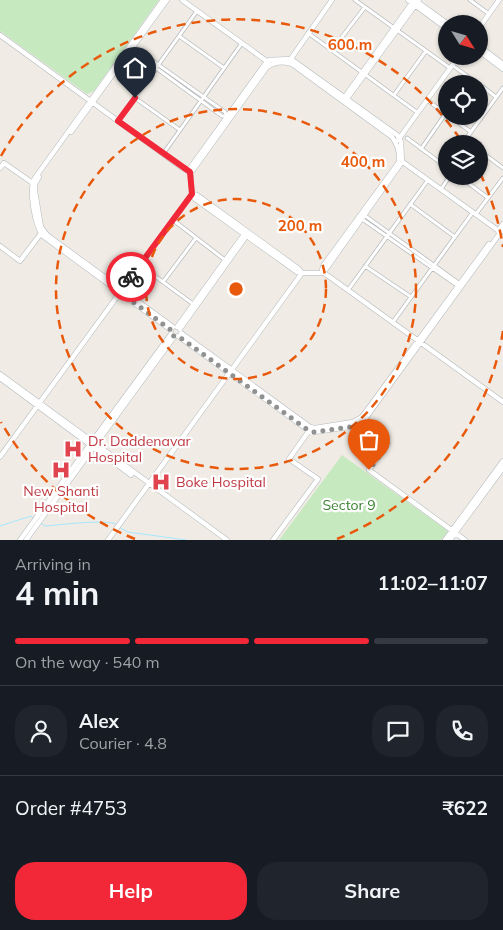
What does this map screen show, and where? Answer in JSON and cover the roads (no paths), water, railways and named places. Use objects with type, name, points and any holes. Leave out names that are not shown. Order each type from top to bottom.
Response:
[{"type":"street","points":[[163,0],[33,183],[31,189],[36,218],[42,232],[310,429],[360,422],[501,232],[503,224]]},
{"type":"street","points":[[91,102],[167,0]]},
{"type":"street","points":[[182,0],[269,63]]},
{"type":"street","points":[[289,61],[332,0]]},
{"type":"street","points":[[355,0],[426,51],[465,75]]},
{"type":"street","points":[[470,0],[489,14],[499,0]]},
{"type":"street","points":[[414,1],[438,17]]},
{"type":"street","points":[[414,1],[438,21]]},
{"type":"street","points":[[345,99],[414,1]]},
{"type":"street","points":[[332,50],[365,7]]},
{"type":"street","points":[[118,121],[197,11]]},
{"type":"street","points":[[308,34],[418,113]]},
{"type":"street","points":[[0,35],[190,172]]},
{"type":"street","points":[[179,36],[224,68]]},
{"type":"street","points":[[163,154],[242,43]]},
{"type":"street","points":[[132,48],[134,52],[158,66],[222,116],[227,116]]},
{"type":"street","points":[[394,96],[426,51]]},
{"type":"street","points":[[488,53],[503,64]]},
{"type":"street","points":[[321,273],[363,217],[401,160],[398,141],[345,99],[284,58],[269,63],[227,116],[190,168],[192,194],[195,199],[299,269],[302,273],[321,273],[334,280],[503,402]]},
{"type":"street","points":[[488,58],[503,69]]},
{"type":"street","points":[[190,172],[269,63]]},
{"type":"street","points":[[398,141],[451,66]]},
{"type":"street","points":[[469,135],[503,88]]},
{"type":"street","points":[[488,91],[496,97]]},
{"type":"street","points":[[135,98],[180,130]]},
{"type":"street","points":[[427,100],[438,108]]},
{"type":"street","points":[[421,148],[439,125]]},
{"type":"street","points":[[462,125],[471,132]]},
{"type":"street","points":[[407,138],[438,161]]},
{"type":"street","points":[[488,157],[503,168]]},
{"type":"street","points":[[401,160],[501,232]]},
{"type":"street","points":[[321,273],[323,266],[401,160]]},
{"type":"street","points":[[0,168],[4,163],[33,183]]},
{"type":"street","points":[[392,322],[455,237],[503,178]]},
{"type":"street","points":[[348,290],[428,179]]},
{"type":"street","points":[[441,189],[444,185]]},
{"type":"street","points":[[471,185],[488,198]]},
{"type":"street","points":[[0,457],[192,194]]},
{"type":"street","points":[[410,204],[455,237]]},
{"type":"street","points":[[363,217],[460,286]]},
{"type":"street","points":[[172,220],[225,260]]},
{"type":"street","points":[[0,246],[20,261],[42,232]]},
{"type":"street","points":[[176,332],[193,304],[246,234]]},
{"type":"street","points":[[26,540],[40,517],[246,234]]},
{"type":"street","points":[[163,282],[196,238]]},
{"type":"street","points":[[140,265],[193,304]]},
{"type":"street","points":[[365,266],[411,297]]},
{"type":"street","points":[[108,540],[302,273]]},
{"type":"street","points":[[0,374],[38,404]]},
{"type":"street","points":[[0,378],[93,444],[222,540]]},
{"type":"street","points":[[360,422],[388,444],[369,470],[465,540]]},
{"type":"street","points":[[273,540],[318,479],[289,459],[310,429]]},
{"type":"street","points":[[450,540],[503,461]]},
{"type":"street","points":[[445,540],[454,532],[503,468]]},
{"type":"street","points":[[148,485],[227,540]]},
{"type":"street","points":[[20,540],[35,524]]},
{"type":"waterway","points":[[0,526],[31,516],[34,519]]},
{"type":"waterway","points":[[39,522],[45,526],[92,522],[116,524]]},
{"type":"waterway","points":[[119,527],[128,532],[186,540]]},
{"type":"place","name":"Dr. Daddenavar Hospital","points":[[73,449]]},
{"type":"place","name":"New Shanti Hospital","points":[[61,470]]},
{"type":"place","name":"Boke Hospital","points":[[161,482]]},
{"type":"park label","name":"Sector 9","points":[[349,505]]}]
